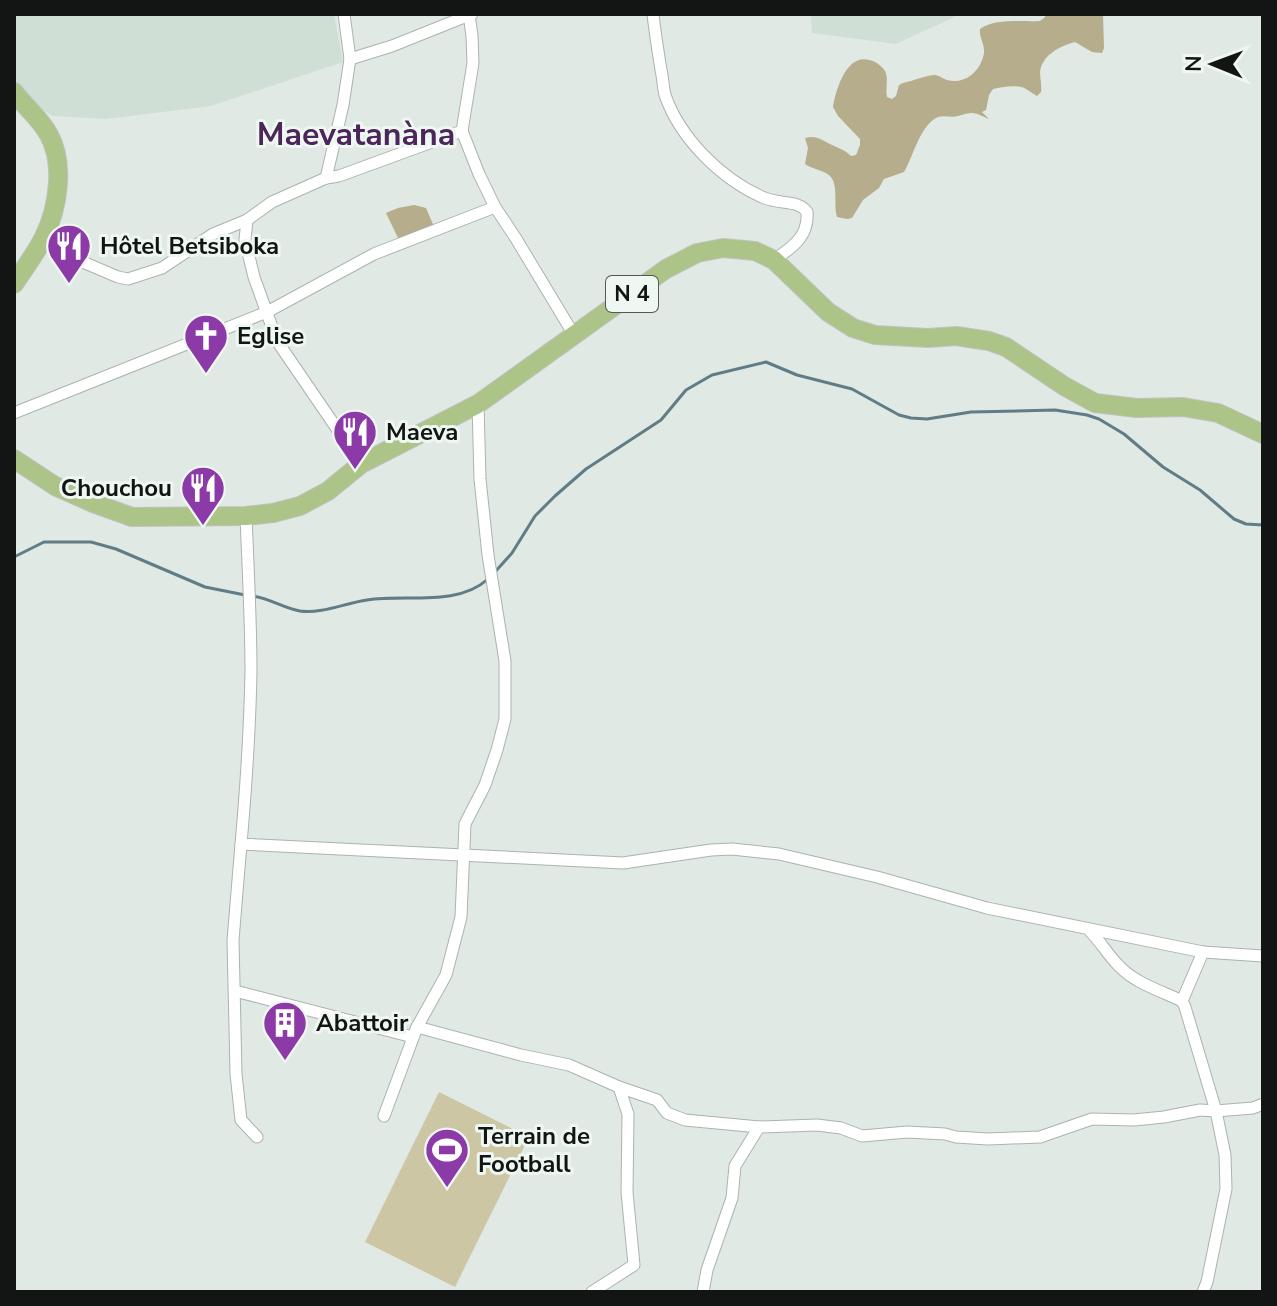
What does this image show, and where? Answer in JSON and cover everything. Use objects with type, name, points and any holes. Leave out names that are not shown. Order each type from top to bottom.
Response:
[{"type":"main road","points":[[14,284],[44,237],[56,202],[57,157],[46,130],[15,94]]},
{"type":"main road","name":"N 4","points":[[14,459],[55,486],[132,517],[246,516],[300,506],[328,491],[361,464],[478,404],[666,269],[697,253],[723,248],[755,251],[774,260],[828,312],[853,328],[875,335],[956,336],[989,341],[1006,347],[1095,403],[1137,408],[1183,407],[1218,413],[1263,434]]},
{"type":"street","points":[[326,178],[350,59],[344,14]]},
{"type":"street","points":[[350,59],[392,46],[470,14],[473,63],[462,131],[495,207],[574,335]]},
{"type":"street","points":[[653,14],[665,93],[676,117],[695,145],[724,173],[748,190],[771,202],[800,204],[807,212],[807,228],[802,237],[774,260]]},
{"type":"street","points":[[44,237],[78,260],[128,279],[162,268],[213,234],[247,220],[272,202],[326,178],[462,131]]},
{"type":"street","points":[[14,413],[267,312],[374,254],[495,207]]},
{"type":"street","points":[[247,220],[245,240],[254,277],[277,341],[361,464]]},
{"type":"street","points":[[384,1116],[415,1032],[446,975],[461,917],[465,824],[485,785],[505,719],[505,661],[488,555],[480,479],[478,404]]},
{"type":"street","points":[[246,516],[251,671],[248,756],[233,940],[236,1074],[241,1120],[257,1137]]},
{"type":"street","points":[[241,844],[623,863],[711,850],[779,854],[987,908],[1203,952],[1263,956]]},
{"type":"street","points":[[1088,929],[1133,978],[1182,1001]]},
{"type":"street","points":[[1203,952],[1182,1001],[1216,1111],[1225,1155],[1226,1189],[1203,1292]]},
{"type":"street","points":[[235,991],[569,1065],[657,1100],[667,1113],[685,1120],[759,1127],[817,1125],[841,1128],[862,1136],[907,1132],[1013,1138],[1040,1137],[1092,1119],[1134,1120],[1200,1110],[1253,1108],[1263,1104]]},
{"type":"street","points":[[592,1292],[634,1265],[627,1192],[628,1114],[619,1087]]},
{"type":"street","points":[[703,1292],[707,1270],[732,1198],[735,1166],[759,1127]]},
{"type":"shaded area","points":[[14,14],[334,14],[343,62],[211,106],[106,119],[52,116],[39,107],[14,98]]},
{"type":"shaded area","points":[[811,14],[961,14],[896,44],[812,33]]},
{"type":"shaded area","points":[[1047,14],[1103,14],[1102,53],[1092,52],[1075,42],[1063,46],[1041,66],[1041,92],[1037,96],[1018,87],[997,88],[989,95],[986,110],[982,112],[989,119],[974,113],[938,117],[926,127],[904,172],[884,179],[879,188],[863,200],[852,218],[837,217],[833,180],[805,164],[808,148],[805,138],[819,138],[851,156],[856,155],[860,139],[833,107],[840,83],[854,62],[861,60],[878,64],[887,77],[887,97],[892,99],[903,83],[932,75],[954,81],[971,75],[984,53],[980,29],[1001,22],[1040,21]]},
{"type":"shaded area","points":[[414,205],[426,208],[435,229],[400,242],[386,213]]},
{"type":"shaded area","name":"Terrain de Football","points":[[439,1092],[529,1137],[455,1287],[365,1242]]},
{"type":"waterway","points":[[494,573],[512,553],[535,516],[555,496],[586,469],[661,420],[686,390],[712,375],[766,362],[797,375],[852,389],[899,415],[911,418],[927,419],[971,412],[1055,410],[1087,415],[1124,434],[1234,519],[1246,524],[1263,525]]},
{"type":"waterway","points":[[14,557],[44,542],[91,542],[116,549],[205,587],[245,595]]},
{"type":"waterway","points":[[252,596],[308,612],[367,600],[446,596],[476,588],[488,579]]},
{"type":"place","name":"Hôtel Betsiboka","points":[[69,285]]},
{"type":"place","name":"Eglise","points":[[206,375]]},
{"type":"place","name":"Maeva","points":[[355,471]]},
{"type":"place","name":"Chouchou","points":[[203,527]]},
{"type":"place","name":"Abattoir","points":[[285,1062]]},
{"type":"place","name":"Terrain de Football","points":[[447,1189]]},
{"type":"district","name":"Maevatanàna","points":[[356,134]]}]
